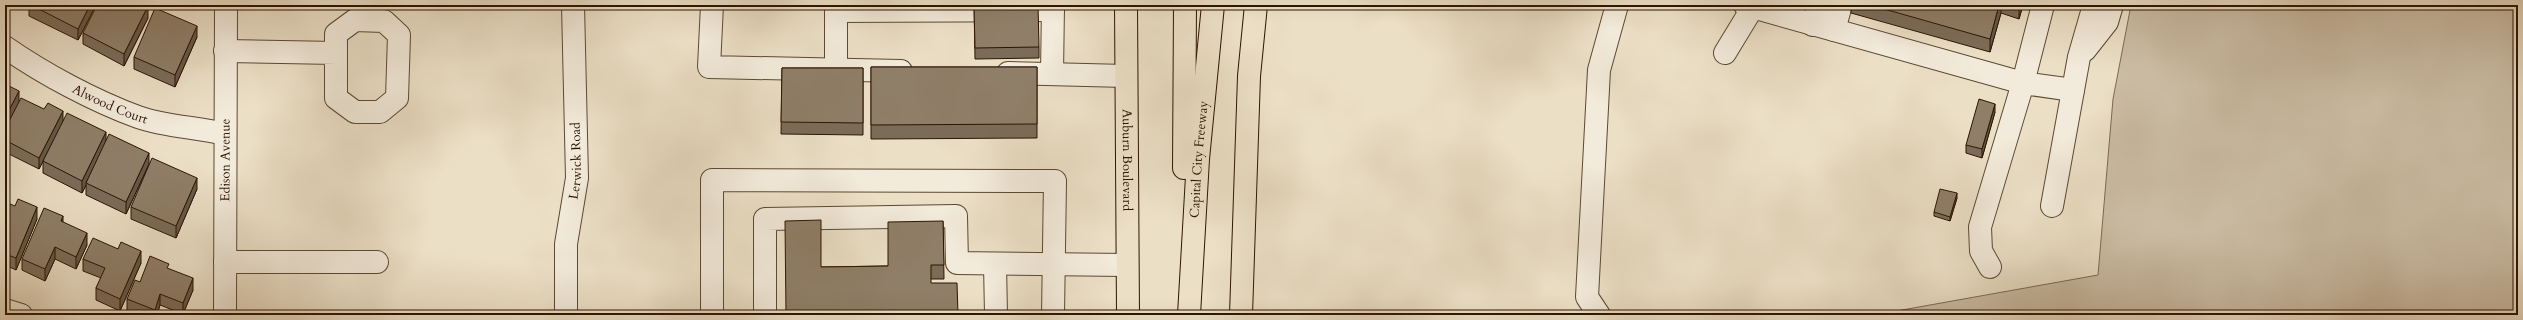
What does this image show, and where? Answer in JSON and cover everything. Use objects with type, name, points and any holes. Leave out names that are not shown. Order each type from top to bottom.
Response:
[{"type":"main road","name":"Auburn Boulevard","points":[[1126,5],[1128,315]]},
{"type":"main road","points":[[1185,5],[1185,315]]},
{"type":"main road","name":"Capital City Freeway","points":[[1190,315],[1198,159],[1213,5]]},
{"type":"main road","points":[[1241,315],[1249,76],[1256,5]]},
{"type":"main road","points":[[1249,76],[1272,5]]},
{"type":"street","name":"Edison Avenue","points":[[225,315],[226,5]]},
{"type":"street","name":"Lerwick Road","points":[[566,315],[566,244],[577,178],[573,5]]},
{"type":"street","points":[[712,5],[709,67],[921,71]]},
{"type":"street","points":[[1599,315],[1587,298],[1599,70],[1617,5]]},
{"type":"street","points":[[1814,19],[1829,5]]},
{"type":"street","points":[[1814,19],[1841,5]]},
{"type":"street","points":[[1990,267],[1981,251],[1980,227],[2023,83],[2043,5]]},
{"type":"street","points":[[2052,206],[2079,57],[2094,5]]},
{"type":"street","points":[[2079,57],[2107,22],[2112,5]]},
{"type":"street","points":[[1725,53],[1749,6],[1814,19],[2023,83],[2073,90]]},
{"type":"street","points":[[836,70],[836,8],[1053,7],[1052,74]]},
{"type":"street","name":"Alwood Court","points":[[5,47],[40,71],[138,117],[162,124],[194,127],[225,134]]},
{"type":"street","points":[[225,52],[336,53]]},
{"type":"street","points":[[991,73],[1126,76]]},
{"type":"street","points":[[712,315],[712,180],[1056,181],[1053,315]]},
{"type":"street","points":[[765,315],[765,219],[956,216],[957,263],[1127,265]]},
{"type":"street","points":[[225,262],[377,262]]},
{"type":"street","points":[[995,264],[996,315]]},
{"type":"street","points":[[5,310],[20,315]]},
{"type":"shaded area","points":[[2131,5],[2518,5],[2518,315],[1874,315],[2098,275],[2113,99]]},
{"type":"building","points":[[31,5],[90,5],[78,29]]},
{"type":"building","points":[[97,5],[148,6],[124,54],[83,33]]},
{"type":"building","points":[[974,5],[1038,5],[1039,47],[975,48]]},
{"type":"building","points":[[1870,5],[1999,5],[1990,39]]},
{"type":"building","points":[[155,8],[197,26],[175,75],[134,57]]},
{"type":"building","points":[[871,67],[1037,67],[1037,124],[871,125]]},
{"type":"building","points":[[782,68],[863,68],[863,123],[781,122]]},
{"type":"building","points":[[5,84],[19,91],[5,118]]},
{"type":"building","points":[[21,98],[44,109],[48,103],[63,111],[39,158],[5,140],[5,129]]},
{"type":"building","points":[[1979,99],[1995,104],[1982,149],[1966,145]]},
{"type":"building","points":[[67,113],[106,132],[82,181],[43,161]]},
{"type":"building","points":[[109,134],[149,153],[126,202],[86,183]]},
{"type":"building","points":[[152,158],[197,178],[176,226],[131,207]]},
{"type":"building","points":[[1940,189],[1957,193],[1950,217],[1934,212]]},
{"type":"building","points":[[18,199],[37,207],[16,258],[5,254],[5,202],[15,206]]},
{"type":"building","points":[[44,208],[63,216],[61,221],[87,233],[76,257],[55,247],[45,269],[22,259]]},
{"type":"building","points":[[821,220],[821,267],[888,266],[888,222],[943,221],[944,265],[931,265],[931,283],[957,283],[958,315],[786,315],[785,221]]},
{"type":"building","points":[[93,238],[118,249],[121,242],[141,251],[120,299],[96,288],[105,268],[83,259]]},
{"type":"building","points":[[150,256],[169,264],[167,268],[193,278],[183,303],[160,294],[155,310],[127,299],[135,280],[140,282]]}]
